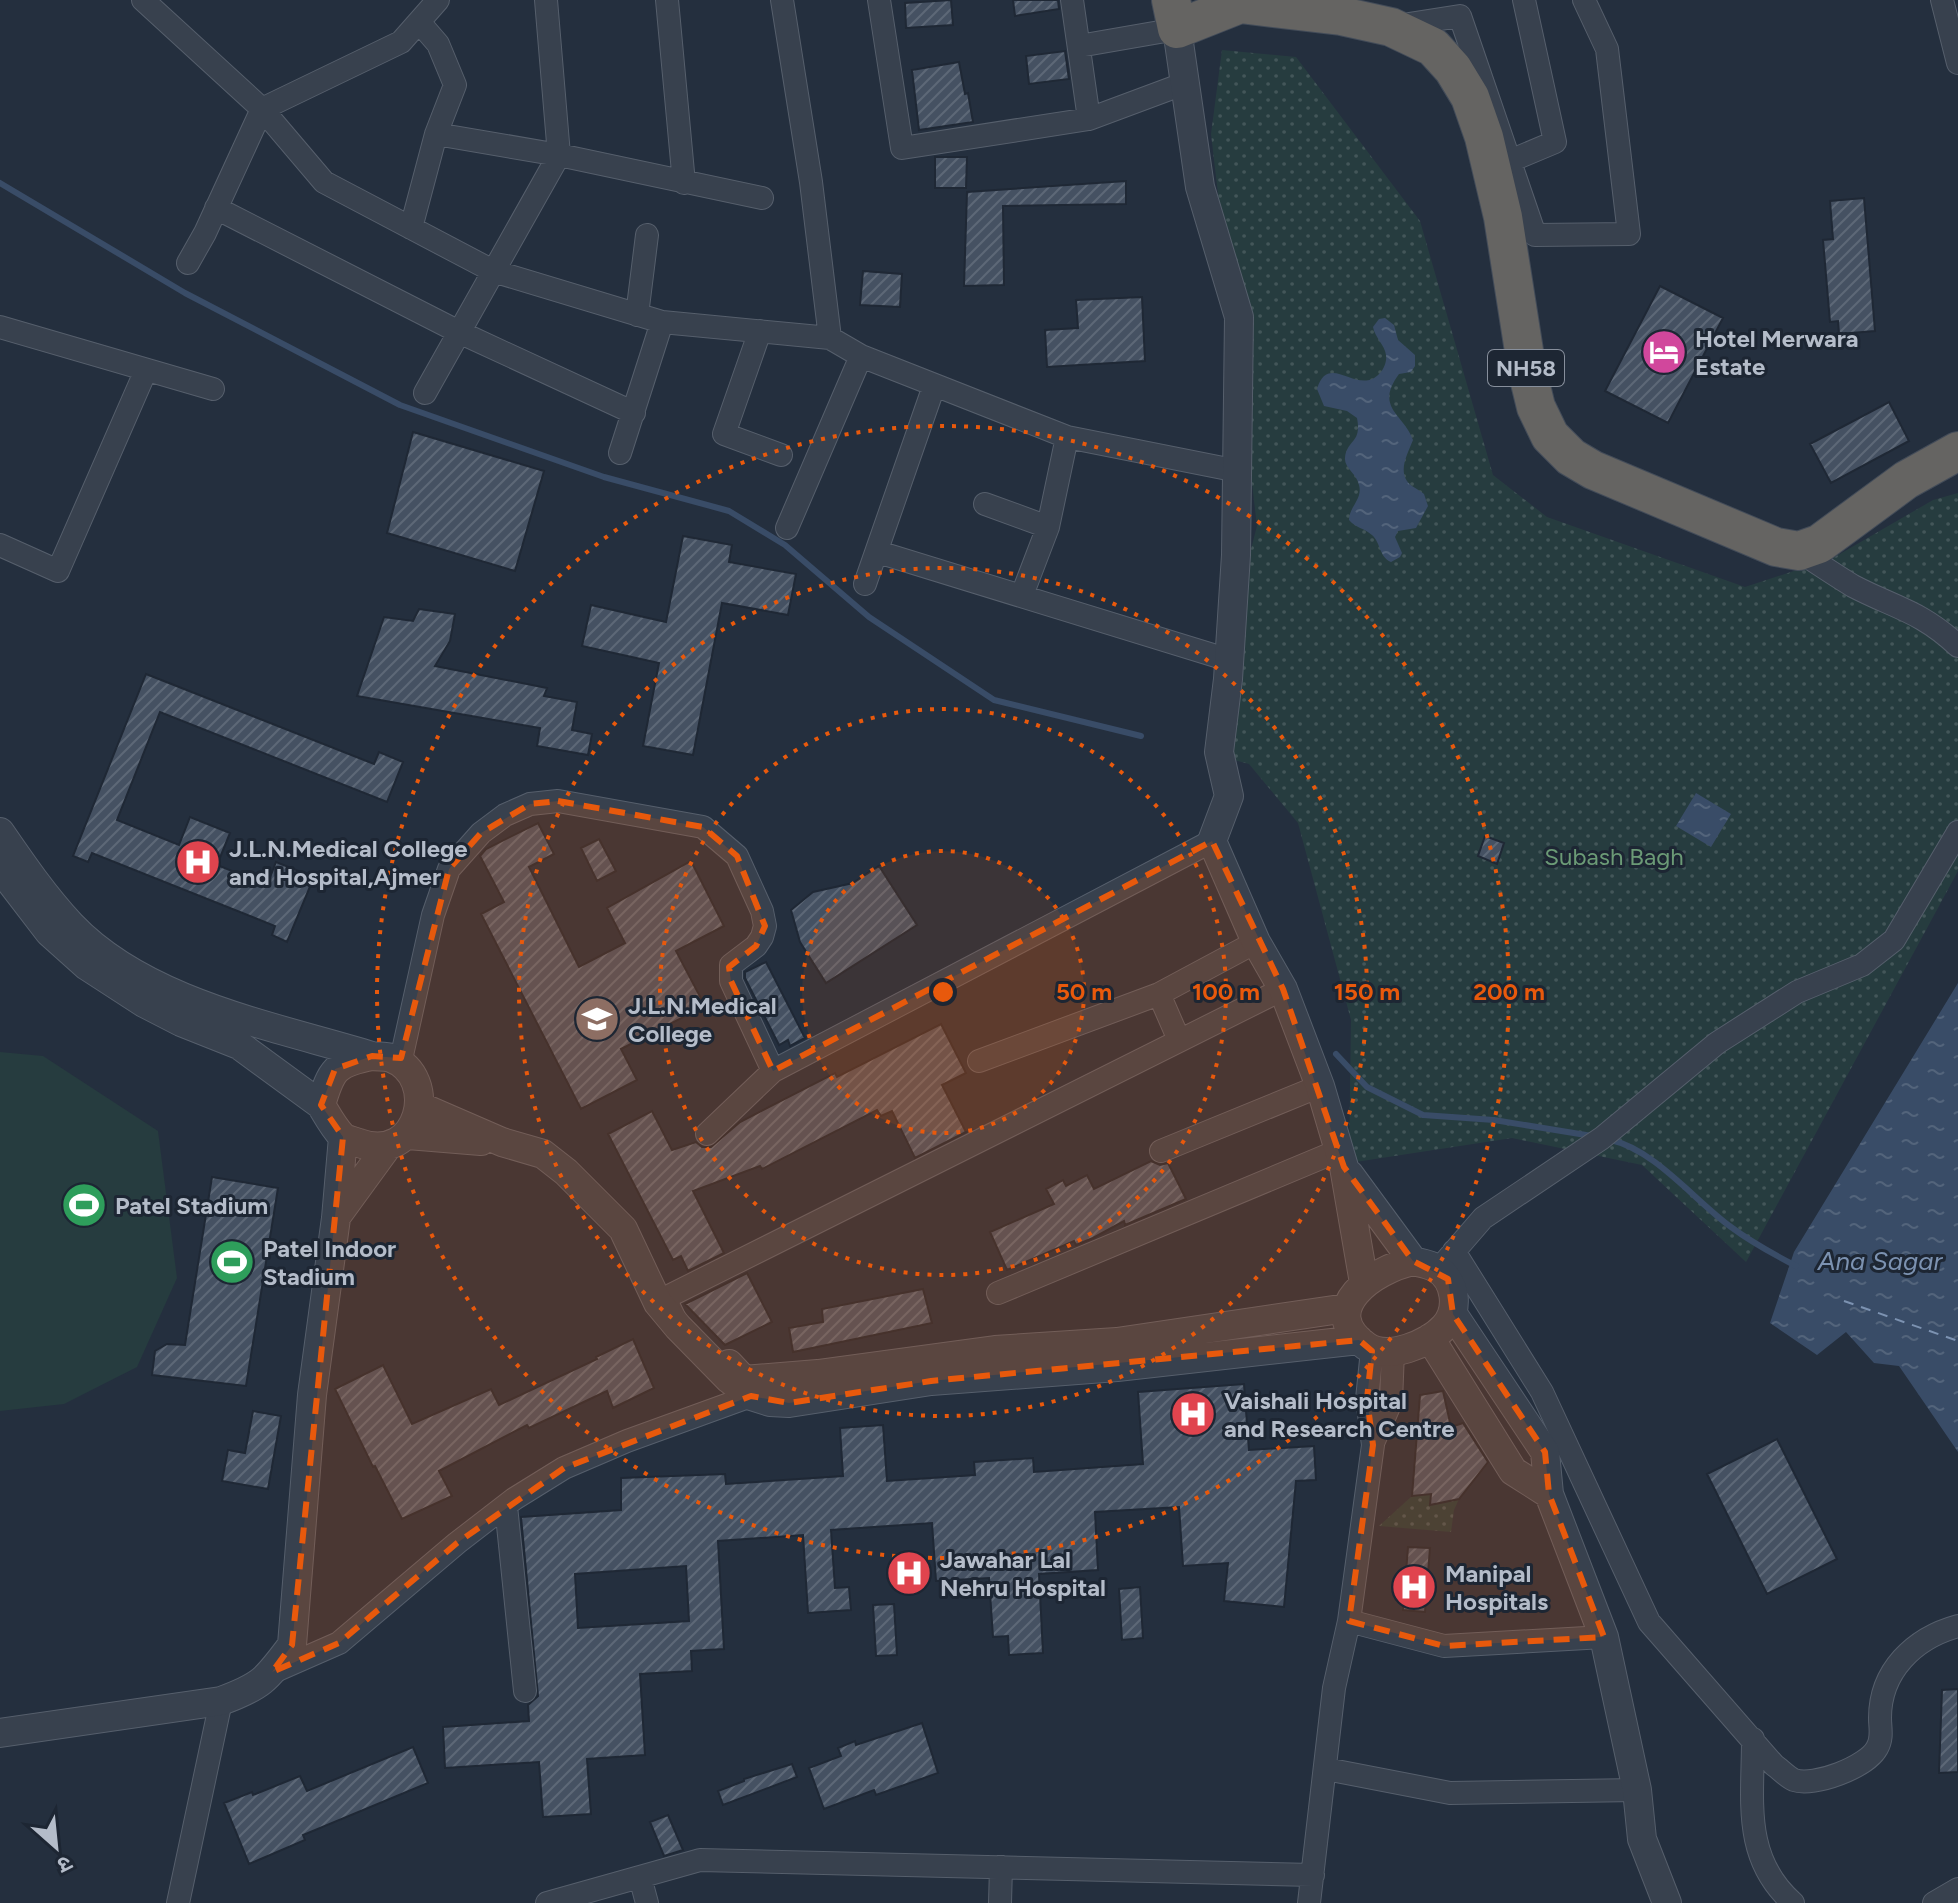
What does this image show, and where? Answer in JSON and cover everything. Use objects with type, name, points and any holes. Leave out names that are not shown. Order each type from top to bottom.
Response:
[{"type":"highway","name":"NH58","points":[[1174,15],[1239,2],[1341,16],[1391,27],[1433,47],[1453,69],[1470,97],[1484,137],[1503,217],[1527,370],[1536,407],[1550,436],[1571,457],[1593,470],[1776,547],[1799,551]]},
{"type":"highway","points":[[1799,551],[1819,544],[1906,480],[1958,451]]},
{"type":"street","points":[[143,0],[262,109],[324,182],[493,271],[662,322],[830,338],[861,356],[1067,437],[1238,471]]},
{"type":"street","points":[[188,263],[262,109],[401,42],[438,0]]},
{"type":"street","points":[[425,393],[559,155],[546,0]]},
{"type":"street","points":[[667,0],[684,183]]},
{"type":"street","points":[[782,0],[811,182],[830,338]]},
{"type":"street","points":[[879,0],[902,148],[1089,119],[1183,84]]},
{"type":"street","points":[[1072,0],[1089,119]]},
{"type":"street","points":[[1510,161],[1555,142],[1524,0]]},
{"type":"street","points":[[1391,27],[1460,16],[1535,235],[1629,234],[1607,49],[1584,0]]},
{"type":"street","points":[[1942,0],[1958,63]]},
{"type":"street","points":[[707,1134],[773,1071],[1212,841],[1229,796],[1219,752],[1229,660],[1238,471],[1239,317],[1200,187],[1174,15],[1079,46]]},
{"type":"street","points":[[411,228],[436,134],[455,85],[438,44],[419,22]]},
{"type":"street","points":[[436,134],[559,155],[762,198]]},
{"type":"street","points":[[216,208],[459,332],[634,413]]},
{"type":"street","points":[[637,315],[647,235]]},
{"type":"street","points":[[620,453],[662,322]]},
{"type":"street","points":[[0,327],[213,389]]},
{"type":"street","points":[[760,331],[724,434],[781,455]]},
{"type":"street","points":[[787,528],[861,356]]},
{"type":"street","points":[[0,545],[58,571],[146,370]]},
{"type":"street","points":[[865,584],[934,386]]},
{"type":"street","points":[[1022,595],[1048,527],[1067,437]]},
{"type":"street","points":[[985,504],[1048,527]]},
{"type":"street","points":[[1799,551],[1854,586],[1915,612],[1958,646]]},
{"type":"street","points":[[878,552],[1229,660]]},
{"type":"street","points":[[400,1064],[433,915],[449,869],[481,833],[505,815],[530,804],[558,801],[703,827],[737,856],[762,911],[765,926],[756,946],[731,965],[731,981],[773,1071]]},
{"type":"street","points":[[0,832],[36,883],[72,926],[98,948],[143,977],[236,1018],[372,1056]]},
{"type":"street","points":[[1309,1903],[1334,1688],[1349,1621],[1373,1445],[1391,1402],[1375,1347],[1347,1317],[1353,1295],[1364,1283],[1395,1265],[1435,1261],[1483,1218],[1602,1138],[1717,1043],[1797,992],[1862,965],[1881,953],[1894,940],[1958,832]]},
{"type":"street","points":[[1212,841],[1256,942],[1283,989],[1320,1086],[1342,1159],[1364,1283]]},
{"type":"street","points":[[0,868],[49,932],[87,966],[144,1003],[181,1022],[239,1045],[321,1105],[343,1137],[369,1147],[398,1141],[502,1142]]},
{"type":"street","points":[[979,1061],[1159,994],[1256,942]]},
{"type":"street","points":[[657,1289],[1283,989]]},
{"type":"street","points":[[1159,994],[1179,1040]]},
{"type":"street","points":[[321,1105],[335,1069],[354,1059],[372,1056],[390,1057],[412,1075],[419,1106],[417,1119],[336,1218]]},
{"type":"street","points":[[1161,1151],[1320,1086]]},
{"type":"street","points":[[419,1106],[502,1142],[543,1154],[595,1199],[623,1229],[657,1289],[744,1380],[1117,1355],[1375,1347],[1430,1338],[1444,1327],[1453,1314]]},
{"type":"street","points":[[0,1733],[221,1701],[254,1688],[272,1672],[292,1645],[312,1395],[336,1218],[343,1137]]},
{"type":"street","points":[[1342,1159],[1435,1261],[1542,1392],[1649,1622],[1774,1765],[1795,1780],[1818,1780],[1857,1766],[1877,1748],[1881,1732],[1880,1717],[1890,1674],[1904,1655],[1926,1640],[1958,1626]]},
{"type":"street","points":[[998,1293],[1342,1159]]},
{"type":"street","points":[[1435,1261],[1453,1290],[1453,1314],[1545,1452],[1549,1494],[1604,1637],[1637,1790],[1642,1839],[1667,1903]]},
{"type":"street","points":[[657,1289],[658,1303],[729,1379],[751,1396],[770,1402],[789,1403],[929,1369]]},
{"type":"street","points":[[1117,1355],[1347,1308]]},
{"type":"street","points":[[1430,1338],[1513,1471],[1549,1494]]},
{"type":"street","points":[[272,1672],[339,1643],[506,1506],[564,1468],[627,1441],[751,1396]]},
{"type":"street","points":[[506,1506],[525,1691]]},
{"type":"street","points":[[1349,1621],[1444,1646],[1604,1637]]},
{"type":"street","points":[[178,1903],[221,1701]]},
{"type":"street","points":[[1753,1739],[1753,1827],[1757,1851],[1765,1871],[1793,1903]]},
{"type":"street","points":[[1326,1769],[1450,1793],[1637,1790]]},
{"type":"street","points":[[547,1903],[700,1860],[1313,1875]]},
{"type":"street","points":[[1000,1903],[1001,1867]]},
{"type":"street","points":[[640,1877],[647,1903]]},
{"type":"street","points":[[1934,1903],[1956,1893],[1958,1889]]},
{"type":"highlighted area","points":[[558,801],[703,827],[737,856],[765,926],[756,946],[729,967],[731,981],[773,1071],[1212,841],[1283,989],[1344,1167],[1413,1261],[1448,1279],[1453,1314],[1545,1452],[1549,1494],[1604,1637],[1444,1646],[1349,1621],[1373,1445],[1367,1399],[1372,1351],[1359,1340],[931,1381],[789,1403],[751,1396],[564,1468],[457,1543],[339,1643],[272,1672],[292,1645],[343,1137],[321,1105],[335,1069],[372,1056],[401,1058],[449,869],[481,833],[530,804]]},
{"type":"green space","name":"Subash Bagh","points":[[1222,50],[1296,57],[1420,221],[1493,475],[1547,517],[1745,587],[1833,558],[1933,500],[1958,493],[1958,871],[1746,1262],[1642,1165],[1512,1138],[1349,1163],[1351,1020],[1298,823],[1249,764],[1212,754],[1219,605],[1251,549],[1257,526],[1211,134]]},
{"type":"green space","name":"Patel Stadium","points":[[0,1052],[43,1056],[158,1131],[177,1278],[137,1367],[64,1404],[0,1411]]},
{"type":"green space","points":[[1431,1494],[1431,1505],[1459,1499],[1451,1532],[1379,1526],[1412,1496]]},
{"type":"water","points":[[1385,318],[1394,325],[1398,340],[1415,355],[1415,366],[1411,372],[1399,374],[1389,395],[1393,410],[1413,440],[1404,464],[1405,476],[1412,486],[1424,494],[1428,506],[1416,528],[1398,531],[1395,537],[1402,553],[1391,562],[1384,557],[1372,535],[1349,520],[1360,490],[1345,458],[1348,447],[1358,433],[1357,418],[1347,411],[1324,406],[1317,389],[1322,378],[1329,374],[1363,381],[1380,373],[1386,355],[1373,327],[1379,319]]},
{"type":"water","points":[[1696,793],[1731,814],[1711,847],[1676,826]]},
{"type":"water","name":"Ana Sagar","points":[[1958,983],[1958,1452],[1899,1366],[1874,1363],[1846,1332],[1817,1355],[1770,1323],[1794,1252]]},
{"type":"building","points":[[951,0],[953,25],[906,28],[905,3]]},
{"type":"building","points":[[1013,0],[1058,0],[1059,9],[1015,16]]},
{"type":"building","points":[[1065,51],[1069,79],[1029,84],[1026,56]]},
{"type":"building","points":[[959,62],[973,122],[919,130],[912,70]]},
{"type":"building","points":[[935,157],[967,157],[966,188],[935,188]]},
{"type":"building","points":[[1126,181],[1126,204],[1003,206],[1004,285],[964,286],[967,192]]},
{"type":"building","points":[[1864,198],[1875,331],[1839,334],[1838,321],[1830,322],[1823,240],[1833,239],[1830,201]]},
{"type":"building","points":[[863,271],[902,274],[900,307],[860,305]]},
{"type":"building","points":[[1660,286],[1723,318],[1668,423],[1605,391]]},
{"type":"building","points":[[1142,297],[1145,361],[1047,367],[1045,330],[1078,328],[1076,300]]},
{"type":"building","points":[[1889,402],[1909,441],[1831,483],[1810,444]]},
{"type":"building","points":[[413,432],[544,471],[515,571],[387,533]]},
{"type":"building","points":[[683,536],[732,545],[729,562],[796,574],[788,615],[722,603],[693,755],[643,746],[659,663],[582,646],[591,605],[666,622]]},
{"type":"building","points":[[419,609],[455,614],[450,641],[435,666],[547,688],[544,696],[577,702],[572,730],[592,734],[588,755],[537,746],[540,728],[357,696],[384,617],[413,621]]},
{"type":"building","points":[[146,674],[374,764],[379,752],[403,762],[387,802],[160,712],[117,820],[179,845],[190,817],[230,833],[217,865],[267,885],[276,862],[314,877],[287,942],[272,935],[275,926],[92,853],[88,862],[73,856]]},
{"type":"building","points":[[538,823],[554,854],[529,867],[579,967],[625,943],[607,908],[691,861],[724,926],[676,951],[705,1006],[621,1049],[637,1080],[581,1109],[481,914],[504,902],[480,856],[486,849]]},
{"type":"building","points":[[1485,836],[1504,843],[1497,864],[1478,856]]},
{"type":"building","points":[[599,839],[616,871],[597,881],[581,848]]},
{"type":"building","points":[[879,866],[917,925],[826,983],[800,942],[791,910],[813,892],[853,883]]},
{"type":"building","points":[[766,962],[805,1038],[790,1046],[788,1040],[779,1045],[745,978],[745,972]]},
{"type":"building","points":[[941,1024],[966,1073],[942,1085],[966,1132],[915,1158],[892,1111],[881,1116],[877,1110],[762,1169],[760,1166],[693,1191],[724,1253],[688,1271],[681,1256],[673,1260],[608,1134],[652,1111],[672,1150],[696,1142],[702,1147],[711,1147],[740,1122],[835,1073],[837,1077]]},
{"type":"building","points":[[1151,1161],[1160,1165],[1168,1163],[1186,1199],[1125,1225],[1124,1221],[1093,1238],[1076,1245],[1074,1241],[1007,1270],[990,1232],[1054,1204],[1046,1189],[1063,1180],[1066,1186],[1087,1175],[1094,1189]]},
{"type":"building","name":"Patel Indoor Stadium","points":[[212,1177],[278,1188],[246,1386],[152,1375],[155,1351],[167,1344],[185,1345]]},
{"type":"building","points":[[747,1273],[772,1322],[725,1345],[685,1304]]},
{"type":"building","points":[[923,1289],[932,1323],[793,1352],[789,1328],[823,1322],[822,1309]]},
{"type":"building","points":[[633,1339],[654,1388],[613,1408],[607,1391],[529,1428],[527,1425],[439,1471],[452,1496],[402,1519],[335,1389],[383,1365],[412,1424],[491,1389],[499,1405]]},
{"type":"building","points":[[1244,1384],[1249,1450],[1314,1446],[1316,1480],[1296,1481],[1284,1607],[1224,1601],[1228,1563],[1183,1566],[1179,1507],[1095,1512],[1098,1570],[1039,1574],[1043,1653],[1009,1655],[1008,1636],[993,1637],[989,1578],[936,1581],[932,1523],[831,1530],[835,1588],[849,1587],[851,1610],[808,1613],[803,1535],[718,1541],[724,1649],[691,1651],[692,1671],[640,1674],[645,1755],[587,1759],[591,1814],[543,1817],[539,1762],[445,1768],[443,1727],[529,1721],[528,1705],[538,1696],[521,1517],[621,1510],[621,1478],[725,1474],[726,1484],[843,1476],[840,1428],[883,1425],[887,1481],[975,1475],[974,1462],[1033,1458],[1034,1472],[1143,1464],[1138,1392]],"holes":[[[686,1566],[689,1621],[578,1628],[575,1574]]]},
{"type":"building","points":[[1443,1391],[1451,1427],[1463,1423],[1488,1462],[1459,1499],[1430,1505],[1431,1494],[1412,1496],[1420,1395]]},
{"type":"building","points":[[253,1411],[281,1416],[268,1489],[222,1481],[228,1450],[245,1453]]},
{"type":"building","points":[[1777,1439],[1837,1559],[1767,1594],[1707,1474]]},
{"type":"building","points":[[1408,1547],[1430,1548],[1425,1612],[1403,1610]]},
{"type":"building","points":[[1140,1587],[1143,1638],[1122,1640],[1119,1589]]},
{"type":"building","points":[[894,1604],[897,1655],[876,1656],[873,1605]]},
{"type":"building","points":[[1958,1689],[1958,1772],[1939,1773],[1942,1690]]},
{"type":"building","points":[[922,1723],[938,1773],[876,1795],[874,1790],[824,1809],[809,1768],[841,1756],[838,1748],[855,1741],[856,1745]]},
{"type":"building","points":[[413,1747],[428,1783],[303,1835],[305,1840],[249,1864],[224,1803],[300,1776],[307,1791]]},
{"type":"building","points":[[792,1764],[797,1777],[723,1805],[718,1791]]},
{"type":"building","points":[[668,1815],[683,1850],[664,1856],[650,1822]]},
{"type":"waterway","points":[[0,183],[185,293],[400,405],[604,477],[729,511],[785,545],[869,617],[994,700],[1141,736]]},
{"type":"waterway","points":[[1336,1054],[1367,1087],[1423,1115],[1494,1120],[1592,1136]]},
{"type":"waterway","points":[[1611,1140],[1643,1154],[1731,1227],[1796,1266]]},
{"type":"ferry route","points":[[1844,1301],[1958,1341]]},
{"type":"place","name":"Hotel Merwara Estate","points":[[1664,352]]},
{"type":"place","name":"J.L.N.Medical College and Hospital,Ajmer","points":[[198,862]]},
{"type":"place","name":"J.L.N.Medical College","points":[[597,1019]]},
{"type":"place","name":"Patel Stadium","points":[[84,1205]]},
{"type":"place","name":"Patel Indoor Stadium","points":[[232,1262]]},
{"type":"place","name":"Vaishali Hospital and Research Centre","points":[[1193,1414]]},
{"type":"place","name":"Jawahar Lal Nehru Hospital","points":[[909,1573]]},
{"type":"place","name":"Manipal Hospitals","points":[[1414,1587]]}]
